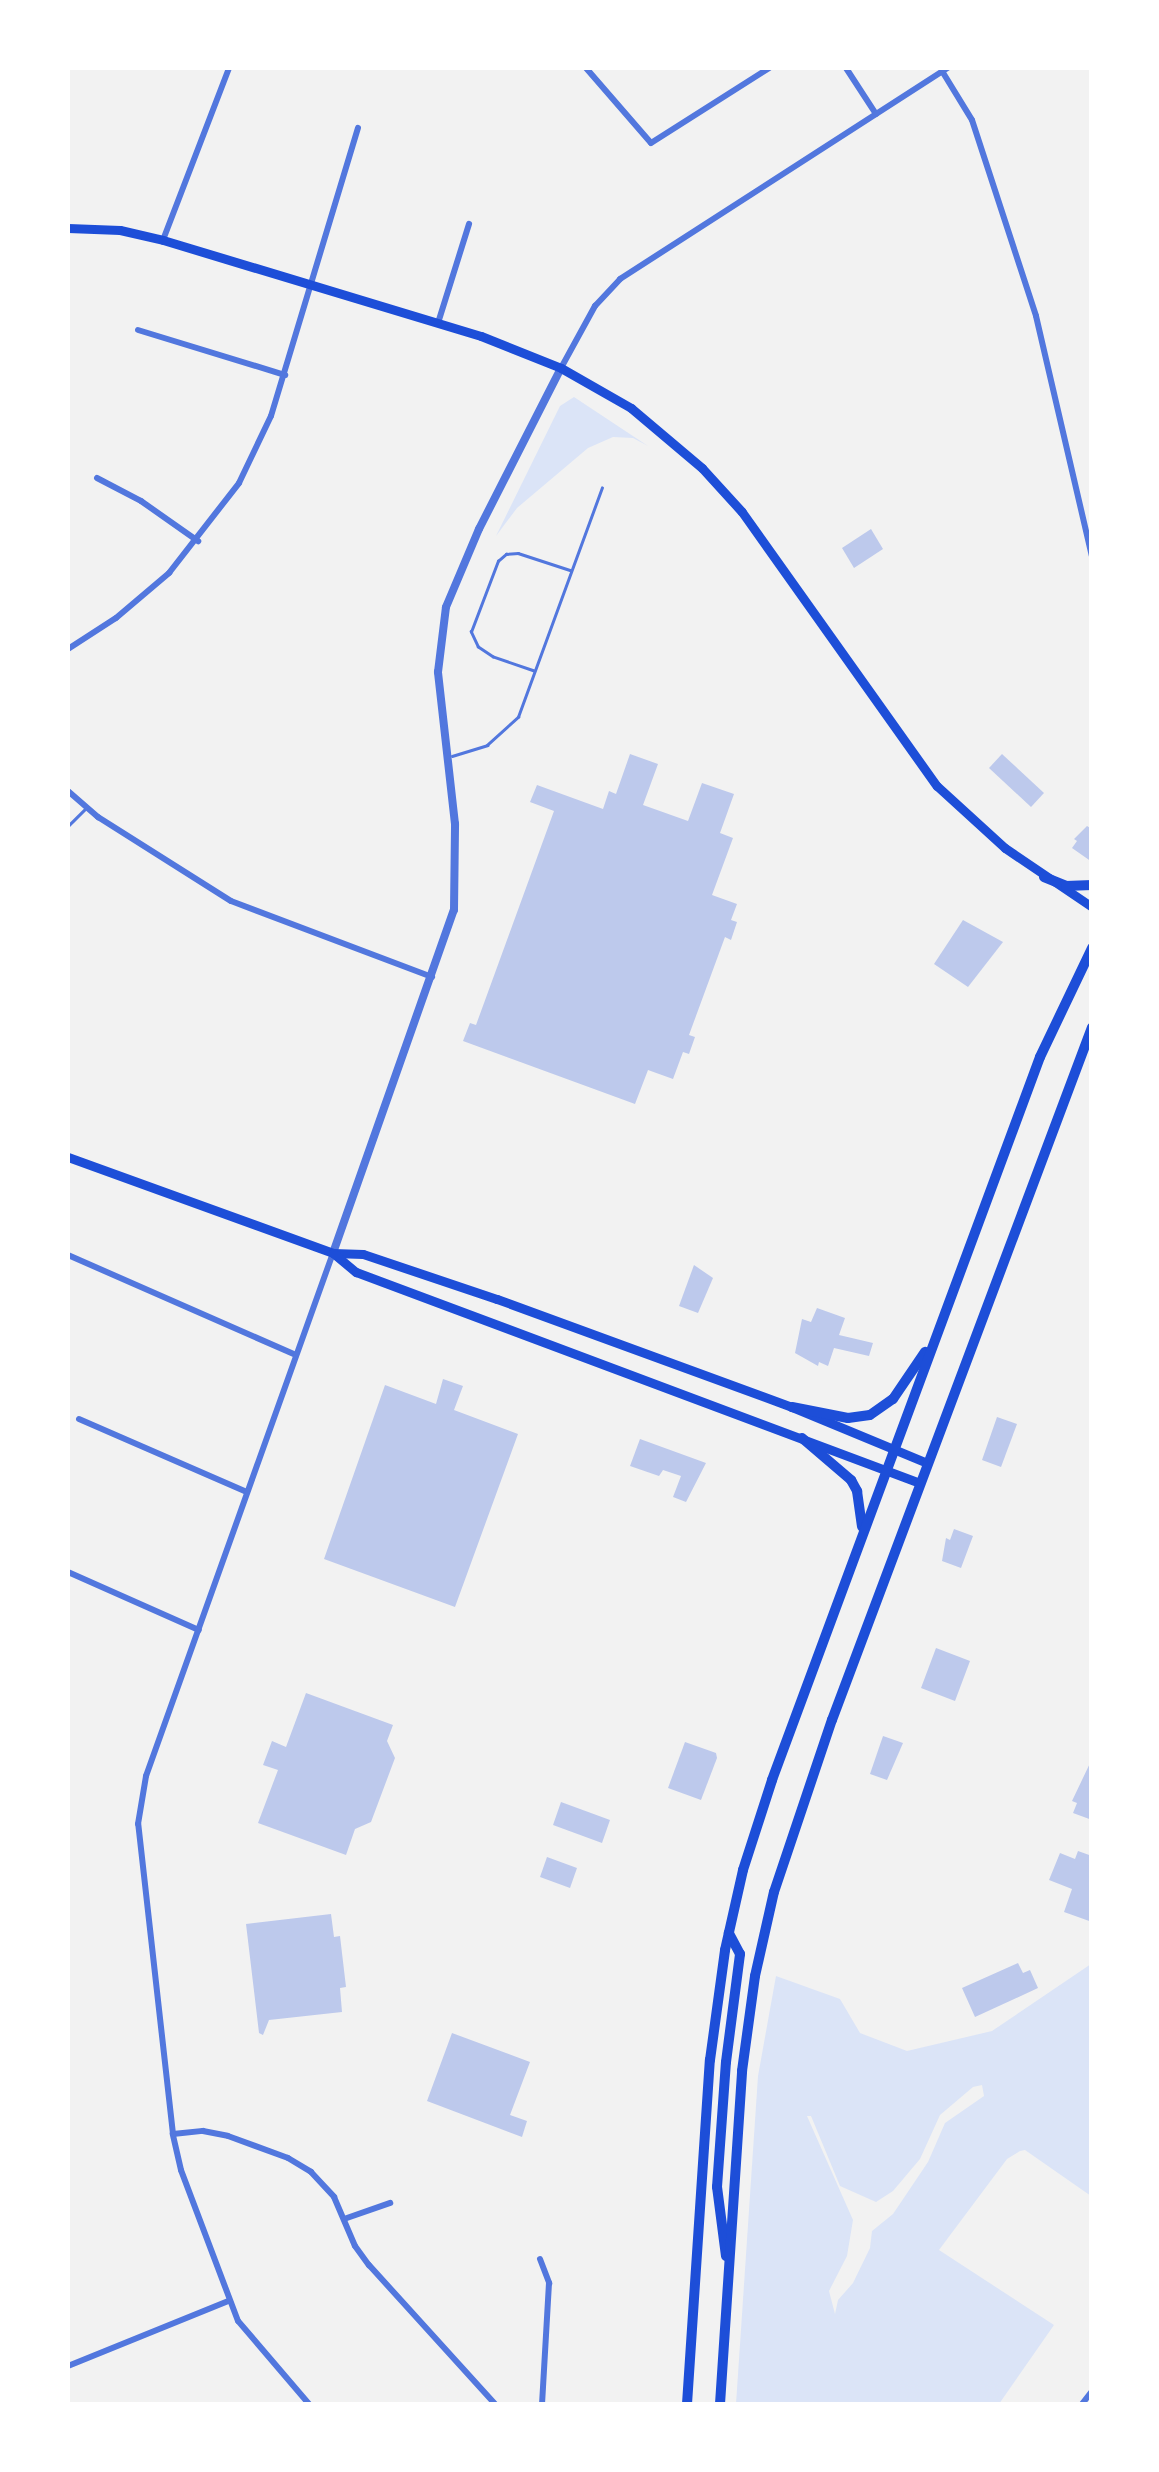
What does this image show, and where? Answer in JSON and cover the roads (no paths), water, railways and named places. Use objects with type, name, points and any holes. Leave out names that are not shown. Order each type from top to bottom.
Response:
[{"type":"main road","points":[[68,228],[120,230],[162,240],[438,323],[561,368],[632,408],[713,479],[778,560],[938,786],[986,833],[1092,907]]},
{"type":"main road","points":[[1044,877],[1066,886],[1092,884]]},
{"type":"main road","points":[[686,2404],[710,2060],[729,1933],[761,1811],[1044,1047],[1092,948]]},
{"type":"main road","points":[[720,2404],[742,2070],[766,1923],[791,1836],[1092,1027]]},
{"type":"main road","points":[[68,1157],[333,1253],[363,1254],[792,1407],[927,1463]]},
{"type":"main road","points":[[333,1253],[356,1272],[920,1483]]},
{"type":"main road","points":[[792,1407],[848,1418],[878,1412],[893,1399],[934,1339]]},
{"type":"main road","points":[[802,1438],[840,1467],[857,1492],[862,1536],[852,1564]]},
{"type":"main road","points":[[729,1933],[740,1954],[726,2062],[717,2187],[729,2272]]},
{"type":"street","points":[[162,240],[228,68]]},
{"type":"street","points":[[586,68],[651,143],[769,68]]},
{"type":"street","points":[[846,68],[876,114]]},
{"type":"street","points":[[309,2404],[250,2338],[228,2301],[184,2181],[173,2134],[138,1824],[146,1776],[434,977],[454,910],[456,824],[438,672],[446,606],[479,529],[561,368],[595,306],[620,279],[945,69],[972,120],[1036,316],[1092,556]]},
{"type":"street","points":[[68,648],[142,597],[198,541],[256,450],[284,375],[358,128]]},
{"type":"street","points":[[438,323],[468,224]]},
{"type":"street","points":[[138,330],[284,375]]},
{"type":"street","points":[[97,478],[141,501],[198,541]]},
{"type":"street","points":[[68,791],[86,808],[254,912],[434,977]]},
{"type":"street","points":[[68,1255],[296,1355]]},
{"type":"street","points":[[79,1419],[247,1492]]},
{"type":"street","points":[[68,1572],[199,1630]]},
{"type":"street","points":[[173,2134],[217,2133],[296,2162],[330,2191],[369,2265],[495,2404]]},
{"type":"street","points":[[344,2219],[390,2203]]},
{"type":"street","points":[[540,2259],[549,2283],[542,2404]]},
{"type":"street","points":[[68,2366],[228,2301]]},
{"type":"street","points":[[1082,2404],[1092,2392]]},
{"type":"lane","points":[[446,758],[488,745],[504,734],[518,716],[602,488]]},
{"type":"lane","points":[[534,671],[478,647],[472,632],[484,596],[498,561],[506,554],[518,553],[571,571]]},
{"type":"lane","points":[[68,826],[86,808]]}]
